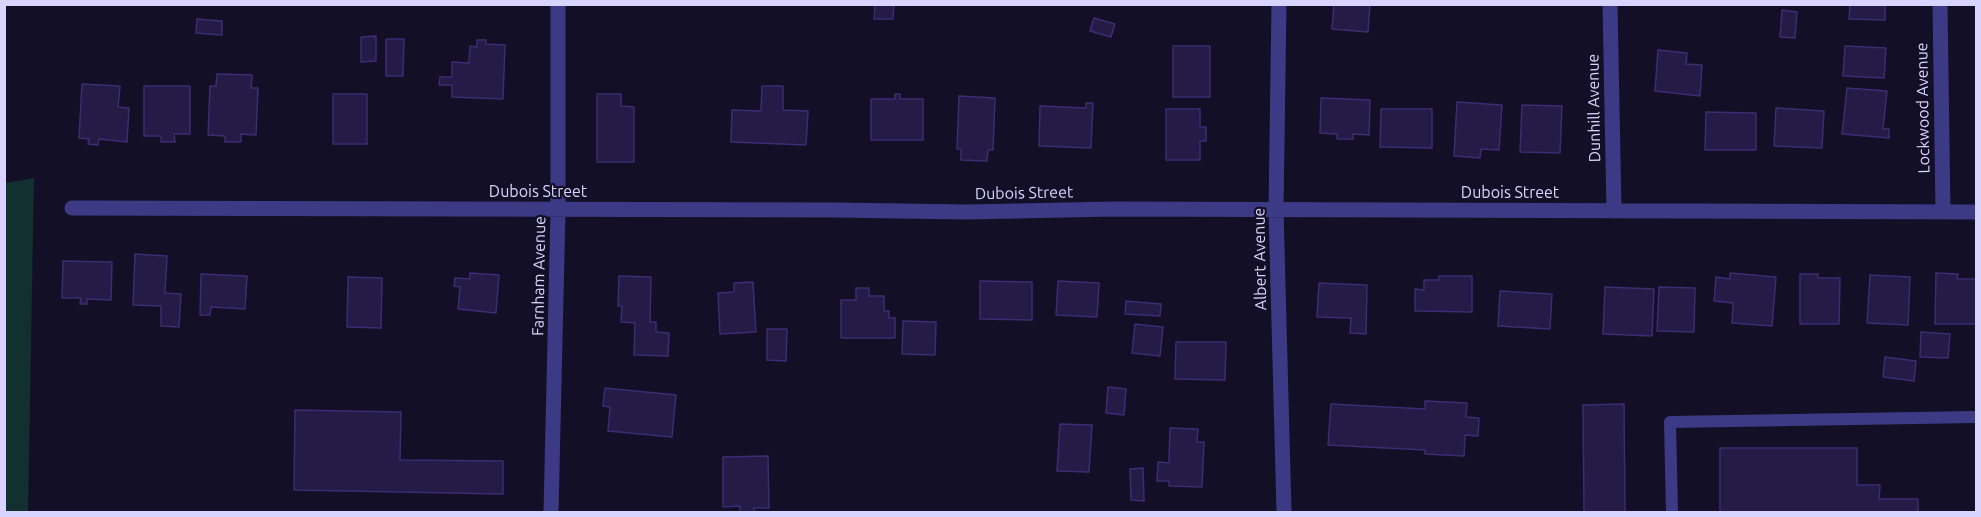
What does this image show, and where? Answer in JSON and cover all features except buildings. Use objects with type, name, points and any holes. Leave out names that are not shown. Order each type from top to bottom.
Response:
[{"type":"street","name":"Farnham Avenue","points":[[551,513],[558,211],[558,4]]},
{"type":"street","name":"Albert Avenue","points":[[1279,4],[1276,210],[1284,513]]},
{"type":"street","name":"Dunhill Avenue","points":[[1610,4],[1614,211]]},
{"type":"street","name":"Lockwood Avenue","points":[[1940,4],[1942,212]]},
{"type":"street","name":"Dubois Street","points":[[72,208],[967,212],[1114,209],[1977,212]]},
{"type":"lane","points":[[1672,513],[1671,422],[1977,417]]},
{"type":"green space","points":[[34,178],[28,512],[5,512],[5,183]]}]
